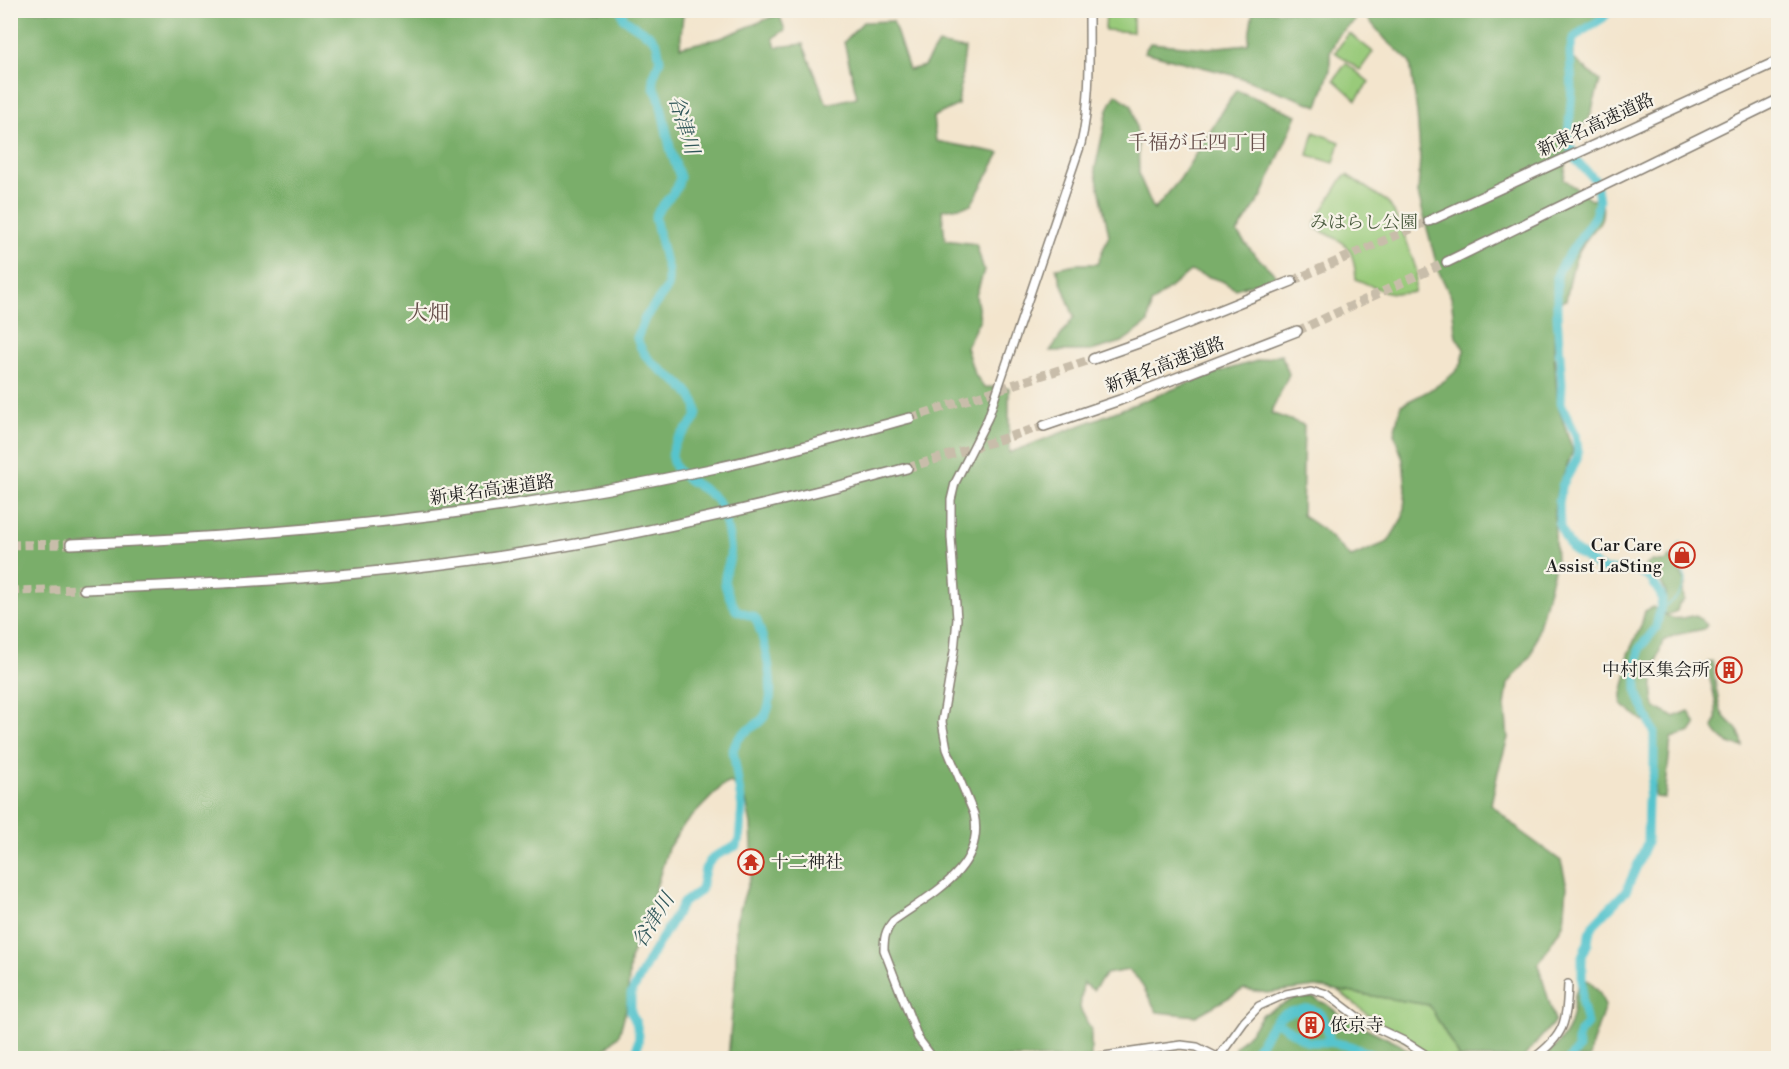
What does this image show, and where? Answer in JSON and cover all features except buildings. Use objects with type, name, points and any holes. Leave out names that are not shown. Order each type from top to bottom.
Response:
[{"type":"highway","name":"新東名高速道路","points":[[1429,221],[1779,61]]},
{"type":"highway","points":[[1447,262],[1779,100]]},
{"type":"highway","name":"新東名高速道路","points":[[1093,359],[1292,281]]},
{"type":"highway","name":"新東名高速道路","points":[[1044,426],[1191,373],[1297,330]]},
{"type":"highway","name":"新東名高速道路","points":[[71,544],[226,537],[351,525],[544,500],[711,469],[910,418]]},
{"type":"highway","points":[[84,589],[308,579],[415,568],[523,553],[750,508],[907,468]]},
{"type":"street","points":[[933,1059],[918,1038],[884,950],[884,937],[893,921],[957,875],[968,859],[974,843],[976,824],[974,814],[947,748],[942,722],[957,619],[951,537],[951,500],[955,483],[988,418],[1081,144],[1087,114],[1089,10]]},
{"type":"street","points":[[1534,1059],[1551,1046],[1562,1030],[1568,984]]},
{"type":"street","points":[[1090,1059],[1181,1045],[1197,1047],[1218,1058],[1244,1022],[1259,1006],[1286,994],[1311,989],[1327,993],[1364,1022],[1404,1041],[1431,1059]]},
{"type":"green space","points":[[11,11],[695,11],[683,14],[680,47],[721,38],[779,14],[785,30],[773,38],[776,47],[803,44],[827,104],[857,97],[844,42],[863,22],[893,21],[909,70],[924,66],[938,44],[965,49],[958,105],[933,117],[936,141],[1000,153],[971,205],[942,210],[945,240],[976,244],[984,270],[976,296],[980,319],[966,347],[974,373],[984,387],[1009,388],[1009,453],[1215,373],[1281,354],[1289,374],[1271,413],[1304,425],[1302,515],[1322,529],[1351,557],[1388,542],[1403,517],[1406,489],[1403,460],[1394,433],[1401,405],[1434,388],[1457,370],[1461,364],[1464,349],[1456,337],[1451,297],[1438,270],[1418,194],[1420,155],[1410,62],[1385,39],[1368,19],[1366,11],[1609,11],[1574,36],[1574,59],[1600,81],[1590,117],[1570,142],[1564,179],[1592,200],[1601,196],[1602,214],[1599,224],[1576,258],[1566,300],[1555,303],[1554,352],[1558,406],[1573,451],[1557,491],[1554,511],[1556,562],[1532,654],[1508,684],[1505,706],[1508,738],[1491,804],[1520,831],[1561,861],[1567,886],[1564,923],[1538,964],[1555,1021],[1523,1058],[1460,1058],[1429,1005],[1316,987],[1267,993],[1244,989],[1196,1016],[1157,1012],[1139,980],[1129,970],[1106,974],[1093,990],[1083,983],[1080,1008],[1091,1030],[1091,1058],[728,1058],[736,969],[736,921],[753,868],[751,825],[746,800],[731,782],[722,786],[683,826],[668,848],[651,904],[630,960],[627,1006],[619,1035],[596,1058],[11,1058],[10,813],[13,810],[11,808]]},
{"type":"green space","points":[[1106,11],[1133,11],[1133,32],[1105,30]]},
{"type":"green space","points":[[1253,11],[1351,11],[1355,21],[1339,34],[1330,52],[1330,70],[1318,106],[1233,75],[1144,52],[1150,43],[1208,48],[1248,44]]},
{"type":"green space","points":[[1349,33],[1373,52],[1360,70],[1335,52]]},
{"type":"green space","points":[[1346,63],[1369,82],[1356,100],[1334,80]]},
{"type":"green space","points":[[1236,90],[1297,115],[1262,196],[1237,233],[1254,254],[1278,277],[1235,289],[1222,281],[1190,271],[1151,304],[1148,323],[1122,342],[1091,351],[1050,351],[1074,317],[1056,268],[1076,264],[1097,264],[1109,235],[1095,169],[1108,109],[1116,94],[1132,106],[1138,137],[1139,175],[1154,210],[1180,179]]},
{"type":"green space","points":[[1314,132],[1340,142],[1334,163],[1308,155]]},
{"type":"green space","name":"みはらし公園","points":[[1347,175],[1388,202],[1394,212],[1417,272],[1414,292],[1390,293],[1356,279],[1353,258],[1346,245],[1315,228],[1315,222],[1343,177]]},
{"type":"green space","points":[[1670,557],[1682,575],[1685,585],[1684,600],[1679,604],[1677,611],[1667,615],[1663,613],[1666,593],[1658,575],[1645,566],[1652,561],[1665,562]]},
{"type":"green space","points":[[1653,607],[1673,618],[1696,615],[1707,625],[1704,629],[1675,635],[1663,641],[1656,666],[1653,692],[1656,708],[1674,717],[1689,711],[1696,725],[1691,732],[1671,738],[1665,798],[1655,797],[1656,739],[1646,723],[1622,705],[1628,654],[1645,611]]},
{"type":"green space","points":[[1712,661],[1721,710],[1739,733],[1743,747],[1725,741],[1713,727],[1716,721],[1716,705],[1707,663]]},
{"type":"green space","points":[[1582,979],[1589,981],[1600,993],[1605,1006],[1590,1058],[1543,1058],[1567,1031],[1574,999]]},
{"type":"green space","points":[[1337,990],[1429,1005],[1460,1058],[1431,1058],[1382,1026]]},
{"type":"green space","points":[[1295,998],[1314,998],[1343,1017],[1399,1044],[1420,1058],[1307,1058],[1298,1055],[1252,1059],[1234,1057],[1235,1047],[1251,1031],[1263,1014]]},
{"type":"waterway","name":"谷津川","points":[[622,10],[623,18],[652,37],[657,44],[660,60],[653,78],[654,88],[659,97],[671,152],[680,177],[677,188],[655,218],[668,271],[668,287],[645,318],[637,338],[648,358],[681,385],[694,401],[697,409],[696,416],[673,447],[674,464],[684,477],[714,497],[719,504],[726,522],[730,545],[730,557],[725,577],[726,587],[736,610],[754,617],[757,621],[767,656],[770,683],[768,708],[764,717],[739,738],[733,750],[742,807],[739,840],[736,846],[715,856],[710,861],[705,869],[701,890],[683,903],[631,994],[631,1012],[639,1035],[636,1058]]},
{"type":"waterway","points":[[1570,1058],[1579,1048],[1577,1041],[1580,1032],[1587,1024],[1582,1002],[1582,956],[1589,934],[1594,924],[1626,891],[1647,843],[1648,800],[1654,771],[1654,732],[1639,698],[1637,670],[1639,649],[1656,628],[1662,601],[1651,579],[1636,570],[1600,568],[1571,548],[1560,527],[1559,503],[1562,486],[1577,459],[1578,451],[1576,435],[1561,404],[1557,276],[1595,216],[1599,201],[1596,181],[1576,160],[1568,141],[1572,88],[1570,52],[1573,39],[1603,18],[1610,10]]},
{"type":"waterway","points":[[1661,608],[1672,602],[1684,586],[1684,574],[1672,556],[1681,542]]},
{"type":"waterway","points":[[1246,1058],[1259,1046],[1277,1019],[1287,1013],[1304,1009],[1314,1010],[1322,1016],[1330,1042]]},
{"type":"waterway","points":[[1275,1021],[1308,1042],[1330,1042],[1350,1046],[1378,1058]]},
{"type":"tunnel","points":[[1292,281],[1429,221]]},
{"type":"tunnel","points":[[1297,331],[1447,262]]},
{"type":"tunnel","points":[[910,418],[1093,359]]},
{"type":"tunnel","points":[[907,468],[1044,426]]},
{"type":"tunnel","points":[[10,545],[71,544]]},
{"type":"tunnel","points":[[10,591],[84,589]]},
{"type":"place","name":"Car Care Assist LaSting","points":[[1682,555]]},
{"type":"place","name":"中村区集会所","points":[[1729,670]]},
{"type":"place","name":"十二神社","points":[[751,862]]},
{"type":"place","name":"依京寺","points":[[1311,1025]]},
{"type":"district","name":"千福が丘四丁目","points":[[1198,143]]},
{"type":"district","name":"大畑","points":[[428,314]]}]
